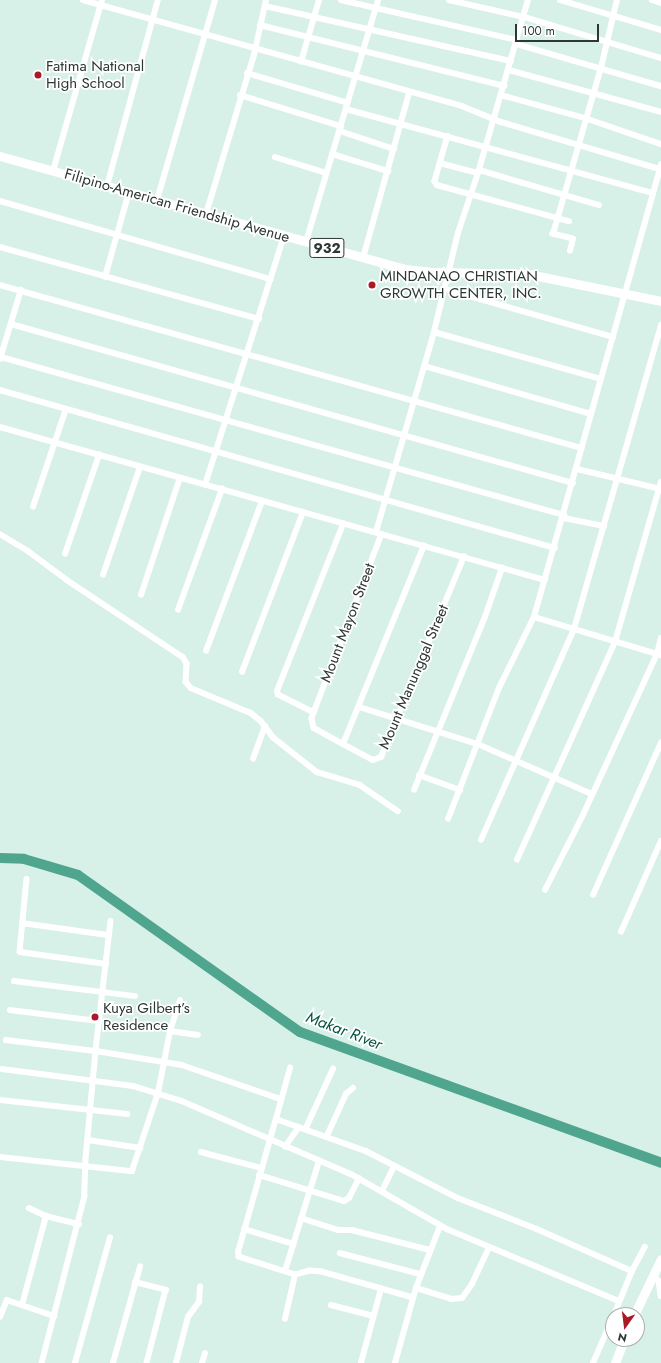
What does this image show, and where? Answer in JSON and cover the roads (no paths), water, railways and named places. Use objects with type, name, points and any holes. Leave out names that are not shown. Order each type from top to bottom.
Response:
[{"type":"main road","name":"Filipino-American Friendship Avenue","points":[[0,156],[404,269],[448,272],[528,274],[661,301]]},
{"type":"main road","points":[[638,1307],[661,1260]]},
{"type":"main road","points":[[615,1363],[621,1347]]},
{"type":"street","points":[[83,0],[101,2],[152,20],[256,48],[409,93],[462,106],[493,119],[577,144],[660,166],[564,516],[534,617],[508,667],[448,819]]},
{"type":"street","points":[[107,186],[158,0]]},
{"type":"street","points":[[157,200],[183,105],[206,35],[215,0]]},
{"type":"street","points":[[300,62],[319,0]]},
{"type":"street","points":[[341,0],[517,42],[661,86]]},
{"type":"street","points":[[306,242],[378,0]]},
{"type":"street","points":[[449,0],[524,17],[661,58]]},
{"type":"street","name":"Mount Mayon Street","points":[[314,713],[379,533],[385,499],[434,332],[458,233],[471,196],[528,0]]},
{"type":"street","points":[[560,0],[661,30]]},
{"type":"street","points":[[570,251],[573,239],[552,234],[577,144],[601,68],[617,0]]},
{"type":"street","points":[[652,0],[661,3]]},
{"type":"street","points":[[53,172],[101,2]]},
{"type":"street","points":[[206,214],[240,95],[256,48],[265,3],[369,31],[511,61]]},
{"type":"street","points":[[260,25],[363,53],[504,86]]},
{"type":"street","points":[[508,70],[661,112]]},
{"type":"street","points":[[247,74],[401,124],[570,169],[653,193]]},
{"type":"street","points":[[363,258],[409,93]]},
{"type":"street","points":[[240,95],[341,128],[394,149]]},
{"type":"street","points":[[501,95],[585,118],[661,144]]},
{"type":"street","points":[[448,136],[435,181],[437,185],[471,196],[569,221]]},
{"type":"street","points":[[332,154],[388,171]]},
{"type":"street","points":[[275,157],[326,173]]},
{"type":"street","points":[[440,163],[563,194],[599,205]]},
{"type":"street","points":[[105,277],[129,192]]},
{"type":"street","points":[[0,201],[271,279]]},
{"type":"street","points":[[205,485],[226,419],[238,388],[284,236]]},
{"type":"street","points":[[0,246],[105,277],[259,319]]},
{"type":"street","points":[[0,285],[582,448]]},
{"type":"street","points":[[445,289],[613,337]]},
{"type":"street","points":[[21,290],[11,324],[2,347],[0,358],[226,419],[564,516],[604,526]]},
{"type":"street","points":[[11,324],[572,483]]},
{"type":"street","points":[[481,840],[574,629],[618,480],[661,325]]},
{"type":"street","points":[[434,332],[601,379]]},
{"type":"street","points":[[424,366],[592,414]]},
{"type":"street","points":[[0,390],[555,548]]},
{"type":"street","points":[[33,507],[66,409]]},
{"type":"street","points":[[0,427],[545,580]]},
{"type":"street","points":[[65,554],[99,455]]},
{"type":"street","points":[[103,575],[140,467]]},
{"type":"street","points":[[576,469],[660,489]]},
{"type":"street","points":[[141,595],[180,478]]},
{"type":"street","points":[[517,860],[615,642],[661,482]]},
{"type":"street","points":[[178,610],[222,489]]},
{"type":"street","points":[[206,651],[262,501]]},
{"type":"street","points":[[242,672],[303,512]]},
{"type":"street","points":[[343,524],[277,691],[278,695],[314,713],[312,722],[314,728],[343,744],[424,546]]},
{"type":"street","points":[[0,534],[28,551],[183,657],[187,664],[186,682],[191,688],[251,713],[265,726],[274,738],[317,772],[360,785],[398,812]]},
{"type":"street","name":"Mount Manunggal Street","points":[[343,744],[373,760],[379,759],[464,557]]},
{"type":"street","points":[[414,790],[437,730],[485,617],[502,568]]},
{"type":"street","points":[[534,617],[659,654]]},
{"type":"street","points":[[545,890],[659,654],[661,638]]},
{"type":"street","points":[[359,708],[437,730],[478,744],[592,794]]},
{"type":"street","points":[[253,759],[265,726]]},
{"type":"street","points":[[593,895],[661,743]]},
{"type":"street","points":[[419,775],[460,790]]},
{"type":"street","points":[[621,932],[661,841]]},
{"type":"street","points":[[27,879],[19,944],[22,953],[106,964]]},
{"type":"street","points":[[42,1363],[79,1224],[86,1191],[86,1167],[92,1080],[111,921]]},
{"type":"street","points":[[22,923],[109,935]]},
{"type":"street","points":[[14,981],[135,996]]},
{"type":"street","points":[[0,1157],[130,1172],[140,1148],[158,1093],[170,1031],[180,1001]]},
{"type":"street","points":[[10,1010],[98,1021]]},
{"type":"street","points":[[170,1031],[198,1036]]},
{"type":"street","points":[[6,1040],[165,1061],[281,1099]]},
{"type":"street","points":[[290,1068],[244,1229],[238,1252],[240,1257],[295,1275],[316,1271],[413,1298]]},
{"type":"street","points":[[2,1069],[92,1080],[158,1093],[195,1107],[270,1141],[359,1178],[440,1226],[489,1248],[619,1301]]},
{"type":"street","points":[[306,1128],[333,1069]]},
{"type":"street","points":[[327,1136],[346,1094],[353,1088]]},
{"type":"street","points":[[0,1100],[127,1114]]},
{"type":"street","points":[[276,1119],[306,1128],[366,1150],[394,1166],[458,1198],[632,1271]]},
{"type":"street","points":[[285,1147],[299,1127]]},
{"type":"street","points":[[88,1140],[140,1148]]},
{"type":"street","points":[[201,1152],[261,1168]]},
{"type":"street","points":[[285,1271],[319,1161]]},
{"type":"street","points":[[382,1191],[394,1166]]},
{"type":"street","points":[[259,1175],[310,1189],[344,1201],[349,1198],[359,1178]]},
{"type":"street","points":[[29,1208],[46,1216],[79,1224]]},
{"type":"street","points":[[22,1304],[46,1216]]},
{"type":"street","points":[[301,1218],[338,1230],[352,1230],[430,1250]]},
{"type":"street","points":[[395,1363],[420,1274],[440,1226]]},
{"type":"street","points":[[244,1229],[294,1244]]},
{"type":"street","points":[[75,1363],[110,1238]]},
{"type":"street","points":[[617,1307],[632,1271],[645,1247]]},
{"type":"street","points":[[416,1288],[451,1299],[462,1298],[489,1248]]},
{"type":"street","points":[[340,1253],[420,1274]]},
{"type":"street","points":[[113,1363],[140,1267]]},
{"type":"street","points":[[284,1319],[295,1275]]},
{"type":"street","points":[[653,1275],[659,1281],[661,1296]]},
{"type":"street","points":[[135,1282],[166,1290],[147,1363]]},
{"type":"street","points":[[176,1363],[188,1317],[199,1302],[200,1287]]},
{"type":"street","points":[[361,1363],[381,1289]]},
{"type":"street","points":[[0,1317],[7,1300],[54,1316]]},
{"type":"street","points":[[331,1305],[374,1316]]},
{"type":"street","points":[[593,1363],[605,1335]]},
{"type":"street","points":[[202,1363],[205,1353]]},
{"type":"waterway","name":"Makar River","points":[[0,858],[24,859],[78,875],[300,1032],[661,1163]]},
{"type":"place","name":"Fatima National High School","points":[[38,75]]},
{"type":"place","name":"MINDANAO CHRISTIAN GROWTH CENTER, INC.","points":[[372,285]]},
{"type":"place","name":"Kuya Gilbert’s Residence","points":[[95,1017]]}]
